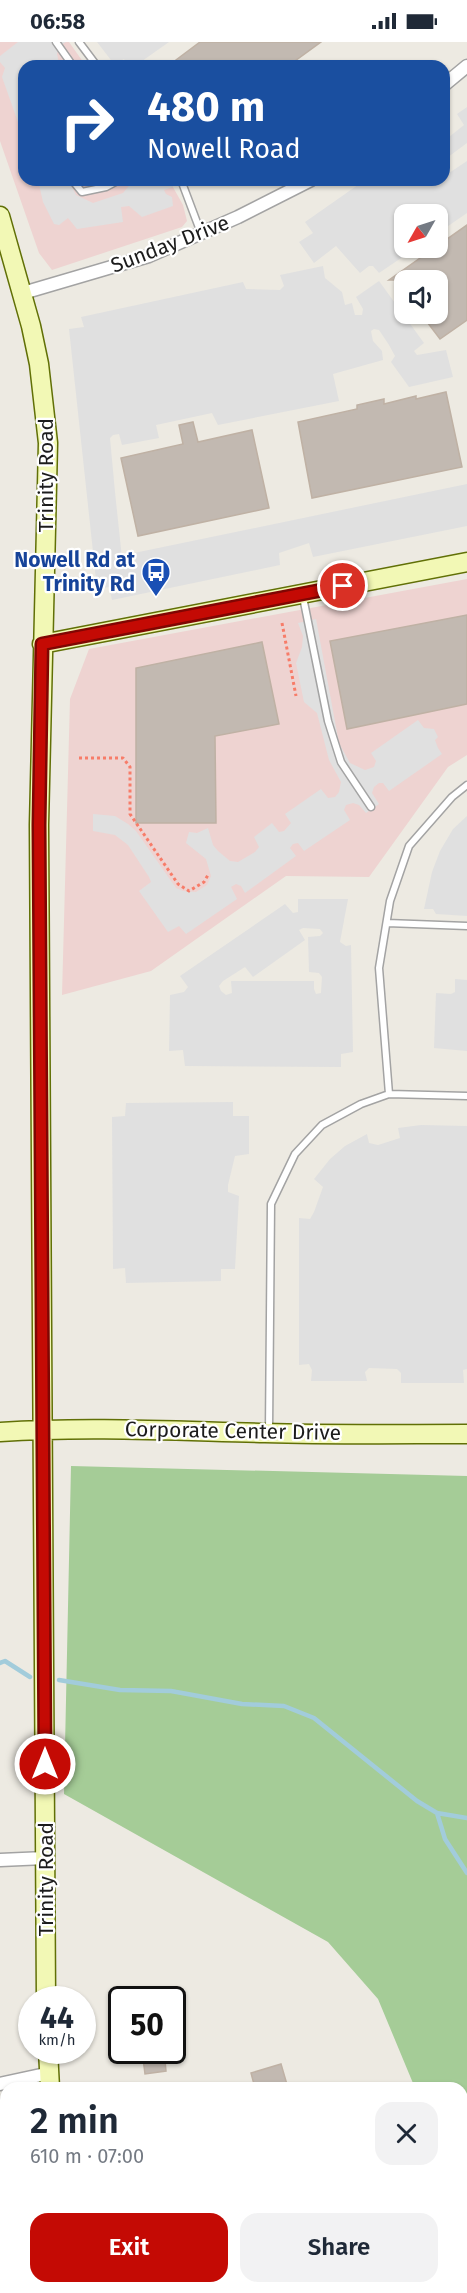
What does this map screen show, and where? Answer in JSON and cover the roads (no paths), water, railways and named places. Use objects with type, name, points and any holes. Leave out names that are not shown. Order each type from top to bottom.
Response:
[{"type":"main road","name":"Trinity Road","points":[[0,216],[23,293],[39,364],[47,424],[48,500],[42,644],[39,825],[46,1986]]},
{"type":"main road","points":[[42,644],[467,562]]},
{"type":"main road","name":"Corporate Center Drive","points":[[0,1432],[42,1429],[467,1434]]},
{"type":"main road","points":[[49,2064],[50,2080]]},
{"type":"street","points":[[450,80],[467,66]]},
{"type":"street","name":"Sunday Drive","points":[[23,293],[149,256],[201,234],[300,186]]},
{"type":"street","points":[[0,1860],[45,1858]]},
{"type":"street","points":[[25,2082],[50,2080]]},
{"type":"lane","points":[[56,42],[69,60]]},
{"type":"lane","points":[[79,42],[92,60]]},
{"type":"lane","points":[[76,186],[81,192],[108,186]]},
{"type":"lane","points":[[183,186],[201,234]]},
{"type":"lane","points":[[302,594],[328,721],[341,762],[371,807]]},
{"type":"lane","points":[[389,1094],[379,968],[390,901],[409,846],[452,797],[467,785]]},
{"type":"lane","points":[[387,922],[467,926]]},
{"type":"lane","points":[[268,1433],[271,1204],[295,1154],[322,1125],[361,1104],[389,1094],[467,1096]]},
{"type":"waterway","points":[[0,1663],[5,1661],[30,1677]]},
{"type":"waterway","points":[[59,1680],[120,1690],[171,1691],[242,1704],[284,1706],[314,1718],[417,1801],[437,1813],[467,1818]]},
{"type":"waterway","points":[[437,1813],[445,1839],[467,1873]]},
{"type":"place","name":"Nowell Rd at Trinity Rd","points":[[156,598]]}]
